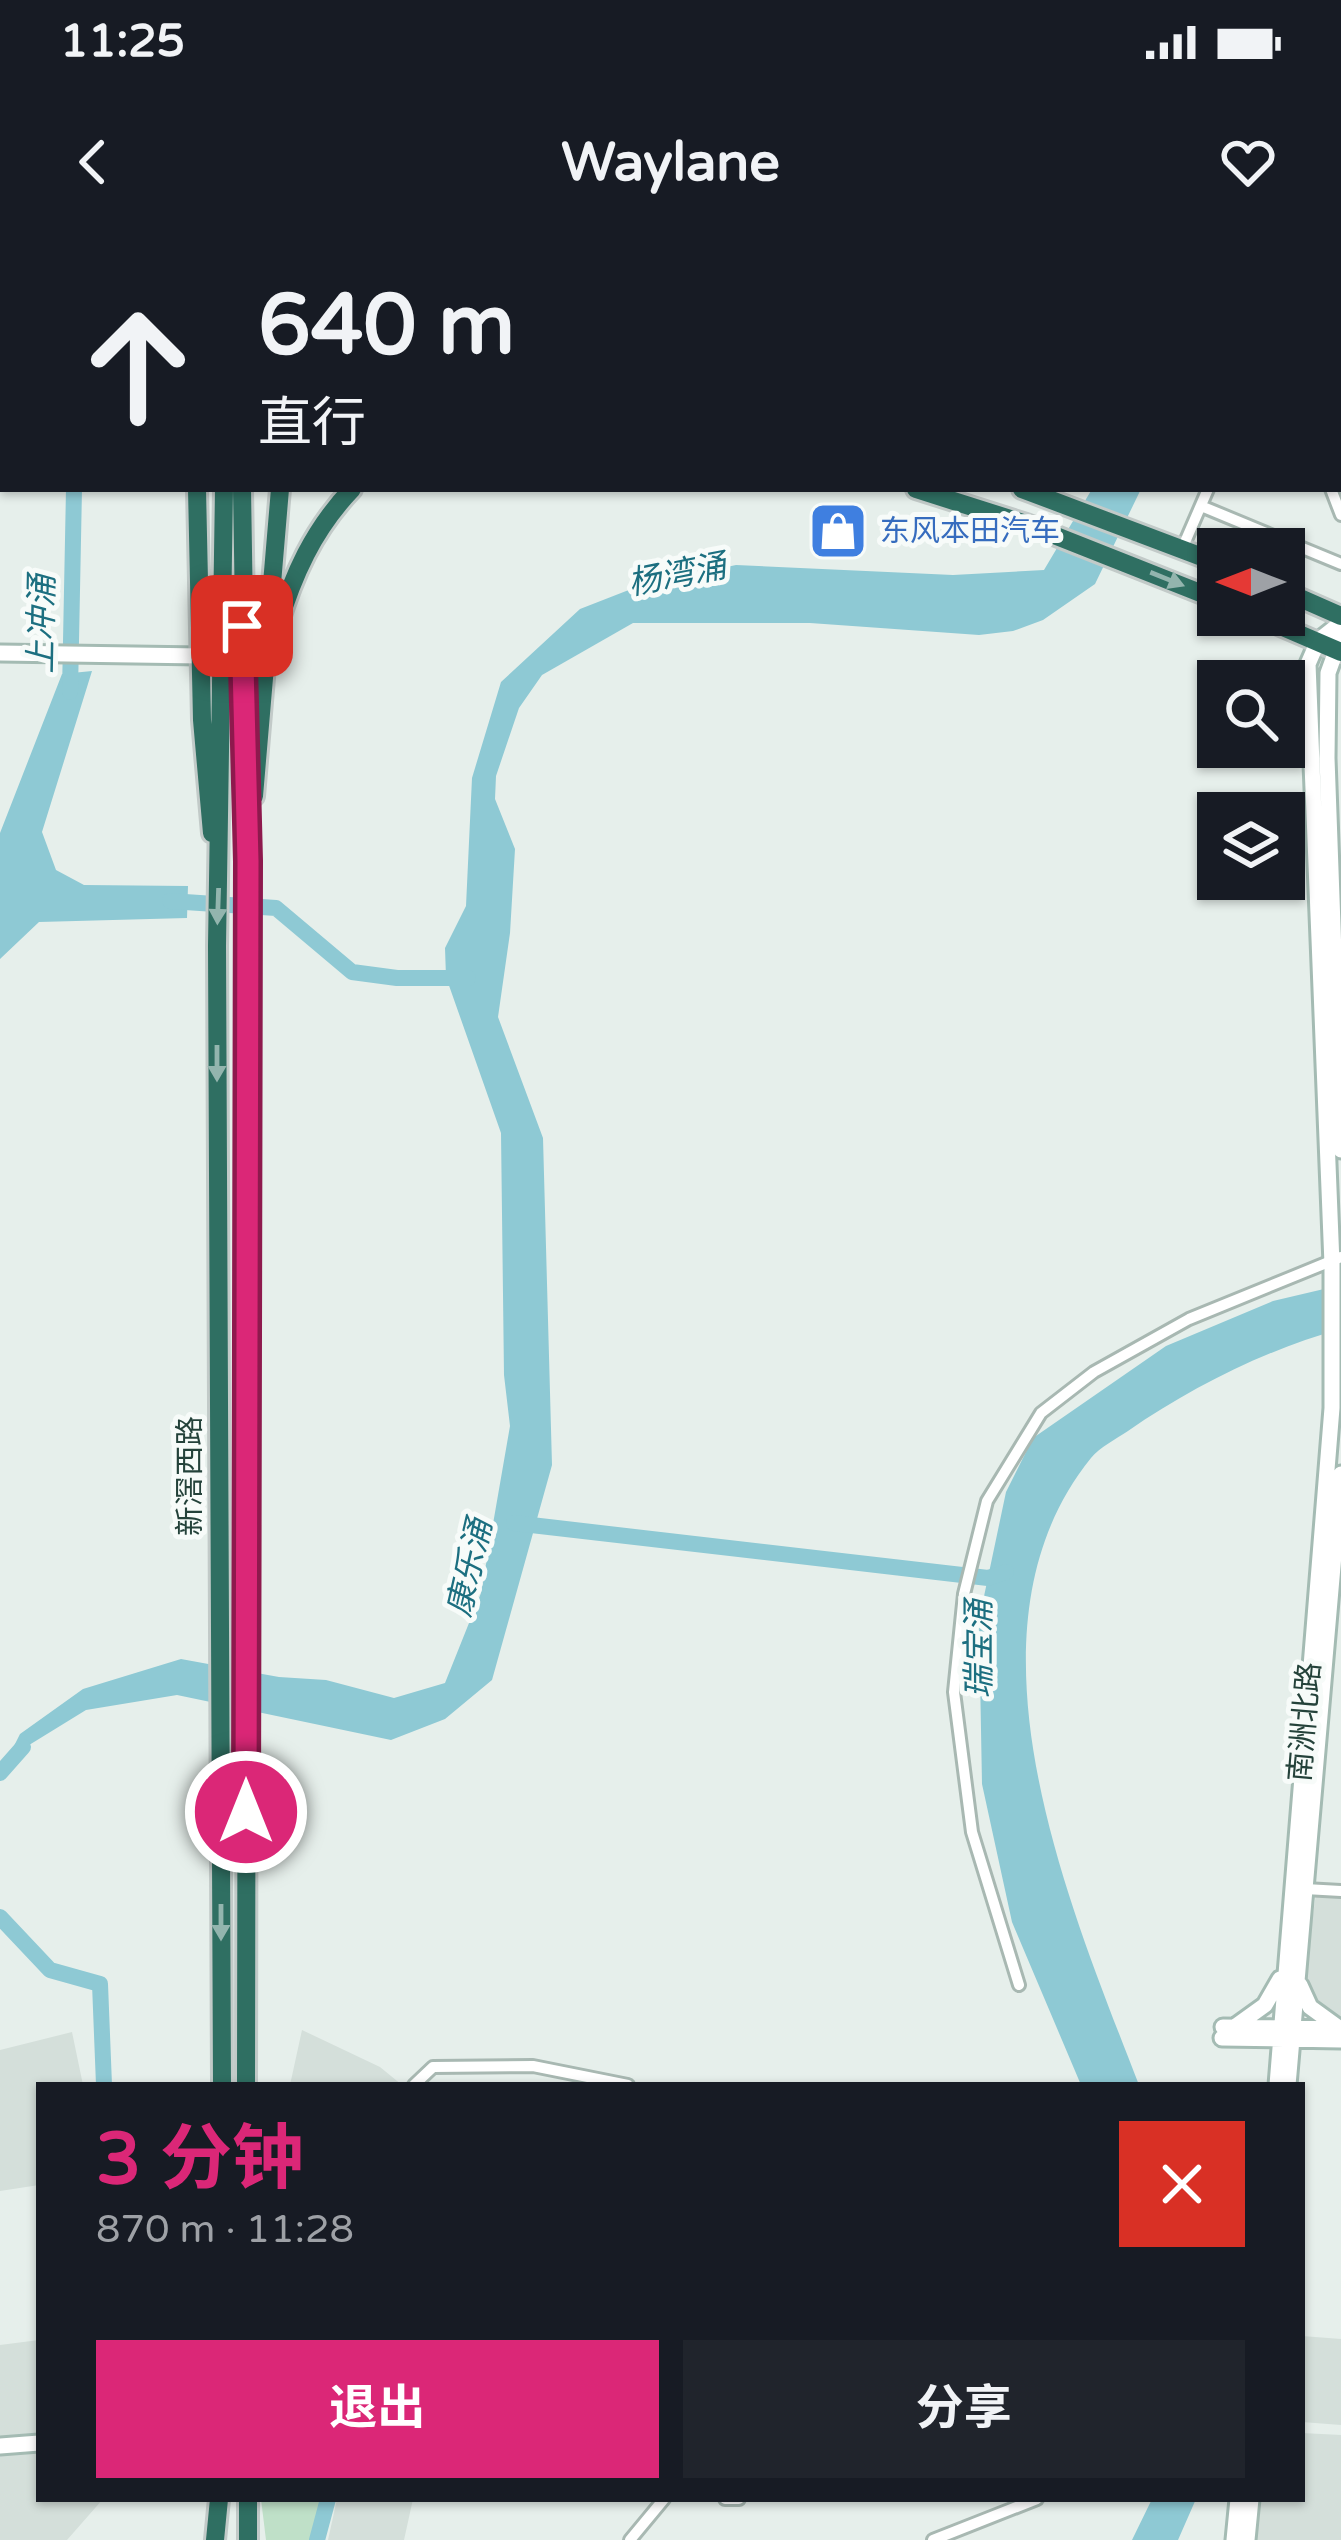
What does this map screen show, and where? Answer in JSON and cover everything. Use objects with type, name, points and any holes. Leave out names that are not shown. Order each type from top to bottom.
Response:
[{"type":"highway","points":[[197,492],[206,778],[219,867]]},
{"type":"highway","points":[[219,867],[224,492]]},
{"type":"highway","points":[[242,492],[242,717],[248,861]]},
{"type":"highway","points":[[248,861],[280,492]]},
{"type":"highway","points":[[264,686],[280,588],[292,552],[334,492]]},
{"type":"highway","points":[[264,686],[297,572],[320,526],[349,492]]},
{"type":"highway","points":[[925,492],[1026,524],[1197,591]]},
{"type":"highway","points":[[1030,492],[1197,555]]},
{"type":"highway","points":[[1305,602],[1341,620]]},
{"type":"highway","points":[[1305,636],[1340,646]]},
{"type":"highway","name":"新滘西路","points":[[246,2082],[248,861]]},
{"type":"highway","name":"新滘西路","points":[[219,867],[222,2082]]},
{"type":"highway","points":[[215,2540],[221,2502]]},
{"type":"highway","points":[[222,2502],[225,2540]]},
{"type":"highway","points":[[248,2540],[249,2502]]},
{"type":"main road","points":[[1318,641],[1341,620]]},
{"type":"main road","name":"南洲北路","points":[[1288,2082],[1286,2036],[1338,1409],[1308,664],[1318,641]]},
{"type":"main road","points":[[1340,646],[1328,673],[1327,758],[1341,1150]]},
{"type":"main road","points":[[0,653],[202,656]]},
{"type":"main road","name":"南洲北路","points":[[1291,1971],[1305,1889],[1341,1474]]},
{"type":"main road","points":[[1228,2033],[1265,2005],[1291,1971],[1310,2007],[1341,2029]]},
{"type":"main road","points":[[1286,2036],[1341,2029]]},
{"type":"main road","points":[[1228,2033],[1341,2040]]},
{"type":"main road","points":[[1228,2033],[1257,2047],[1273,2082]]},
{"type":"main road","name":"南洲北路","points":[[1275,2082],[1286,2036]]},
{"type":"main road","points":[[0,2446],[36,2443]]},
{"type":"main road","points":[[1234,2540],[1238,2502]]},
{"type":"main road","points":[[1247,2540],[1251,2502]]},
{"type":"street","points":[[1182,549],[1207,492]]},
{"type":"street","points":[[1201,506],[1341,564]]},
{"type":"street","points":[[1019,1984],[972,1832],[954,1692],[968,1584],[987,1501],[1041,1413],[1094,1372],[1189,1318],[1335,1266]]},
{"type":"street","points":[[1305,1889],[1341,1891]]},
{"type":"street","points":[[417,2082],[433,2067],[533,2066],[613,2082]]},
{"type":"street","points":[[533,2066],[534,2082]]},
{"type":"street","points":[[250,2502],[259,2540]]},
{"type":"street","points":[[630,2540],[662,2502]]},
{"type":"street","points":[[933,2540],[1029,2502]]},
{"type":"shaded area","points":[[1316,1894],[1341,1895],[1341,2023],[1310,1997],[1304,1976]]},
{"type":"shaded area","points":[[302,2030],[380,2067],[398,2082],[291,2082]]},
{"type":"shaded area","points":[[72,2032],[82,2082],[36,2082],[36,2185],[0,2191],[0,2050]]},
{"type":"shaded area","points":[[1305,2336],[1341,2339],[1341,2425],[1305,2422]]},
{"type":"shaded area","points":[[36,2340],[36,2502],[100,2502],[67,2540],[0,2540],[0,2345]]},
{"type":"shaded area","points":[[1305,2433],[1341,2435],[1341,2540],[1254,2540],[1257,2502],[1305,2502]]},
{"type":"shaded area","points":[[336,2502],[412,2502],[404,2540],[328,2540]]},
{"type":"green space","points":[[261,2502],[328,2502],[322,2540],[266,2540]]},
{"type":"water","points":[[1090,492],[1140,492],[1095,584],[1043,620],[1013,631],[979,635],[810,623],[633,623],[542,675],[519,708],[496,776],[495,799],[515,849],[498,1017],[543,1138],[552,1465],[492,1680],[445,1719],[391,1740],[177,1695],[86,1710],[8,1758],[20,1734],[83,1689],[181,1659],[279,1677],[326,1680],[394,1698],[445,1683],[481,1593],[510,1426],[504,1375],[501,1133],[446,977],[445,948],[466,906],[472,778],[501,682],[580,609],[639,586],[736,565],[953,575],[1044,570]]},
{"type":"water","points":[[92,671],[42,832],[56,870],[84,885],[188,886],[187,918],[39,922],[0,959],[0,833],[62,674]]},
{"type":"water","points":[[1341,1285],[1341,1329],[1230,1371],[1178,1399],[1091,1458],[1050,1527],[1030,1604],[1026,1685],[1037,1769],[1083,1936],[1138,2082],[1080,2082],[1012,1922],[982,1784],[979,1620],[1006,1492],[1033,1438],[1166,1346],[1273,1301]]},
{"type":"water","points":[[1151,2502],[1195,2502],[1178,2540],[1132,2540]]},
{"type":"waterway","name":"上冲涌","points":[[70,692],[74,492]]},
{"type":"waterway","points":[[170,901],[276,908],[352,972],[397,978],[468,978]]},
{"type":"waterway","points":[[514,1523],[988,1578],[1006,1572]]},
{"type":"waterway","name":"康乐涌","points":[[0,1773],[23,1747]]},
{"type":"waterway","points":[[0,1917],[50,1970],[100,1984],[104,2082]]},
{"type":"waterway","points":[[317,2540],[327,2502]]},
{"type":"place","name":"东风本田汽车","points":[[838,531]]},
{"type":"route","points":[[242,626],[248,861],[246,1812]]},
{"type":"water label","name":"杨湾涌","points":[[677,575]]},
{"type":"water label","name":"瑞宝涌","points":[[979,1649]]}]
